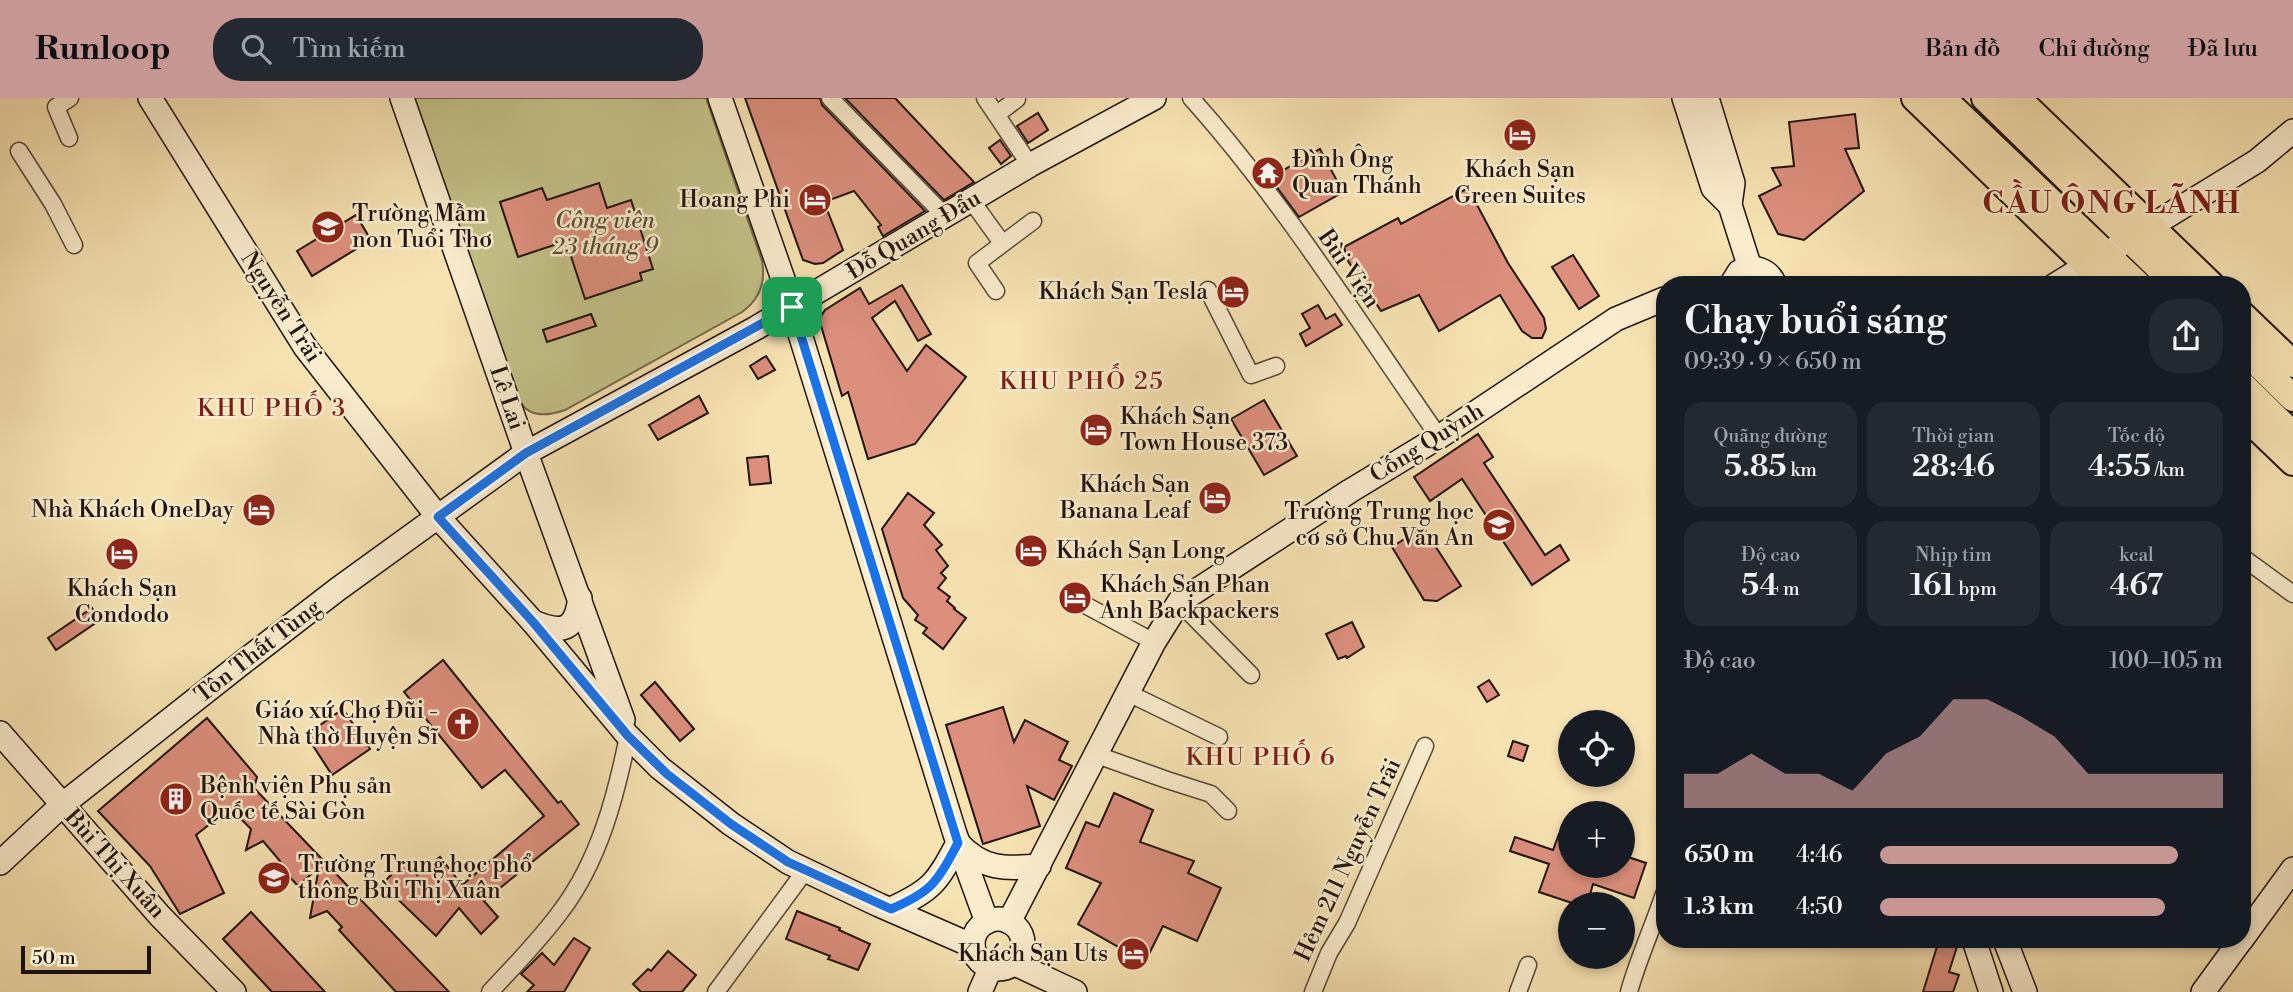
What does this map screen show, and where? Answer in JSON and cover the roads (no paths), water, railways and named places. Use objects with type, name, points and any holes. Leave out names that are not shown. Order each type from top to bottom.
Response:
[{"type":"main road","points":[[1915,98],[1961,129],[2096,259],[2123,276]]},
{"type":"main road","points":[[1942,98],[1961,129]]},
{"type":"main road","points":[[1985,98],[2073,167]]},
{"type":"main road","points":[[2017,98],[2073,167],[2140,233],[2199,276]]},
{"type":"main road","points":[[2140,233],[2171,276]]},
{"type":"main road","points":[[2096,259],[2104,276]]},
{"type":"main road","points":[[2251,324],[2293,364]]},
{"type":"main road","points":[[2251,357],[2293,398]]},
{"type":"main road","points":[[2251,394],[2293,435]]},
{"type":"main road","points":[[2251,422],[2293,462]]},
{"type":"street","points":[[69,138],[56,107],[70,98]]},
{"type":"street","name":"Nguyễn Trãi","points":[[150,98],[305,347],[438,517],[533,622],[628,736],[660,768],[759,844],[805,871],[973,946]]},
{"type":"street","name":"Lê Lai","points":[[402,98],[628,736]]},
{"type":"street","points":[[720,98],[792,307],[958,843],[998,922]]},
{"type":"street","points":[[830,98],[945,216]]},
{"type":"street","points":[[985,98],[1030,165]]},
{"type":"street","name":"Ðỗ Quang Ðẩu","points":[[526,453],[792,307],[1030,165],[1154,98]]},
{"type":"street","name":"Bùi Viện","points":[[1191,98],[1248,167],[1439,437]]},
{"type":"street","points":[[1684,98],[1713,188],[1730,205]]},
{"type":"street","points":[[1707,98],[1733,183],[1730,205],[1750,268]]},
{"type":"street","points":[[997,114],[1017,99]]},
{"type":"street","points":[[2069,276],[2257,161],[2293,131]]},
{"type":"street","points":[[19,151],[75,245]]},
{"type":"street","points":[[971,200],[1002,243]]},
{"type":"street","points":[[996,291],[977,263],[1033,221]]},
{"type":"street","points":[[1737,276],[1739,272],[1750,268],[1764,271],[1770,276]]},
{"type":"street","points":[[1208,290],[1251,375],[1276,366]]},
{"type":"street","name":"Cống Quỳnh","points":[[998,922],[1039,866],[1154,642],[1179,602],[1439,437],[1616,319],[1656,302]]},
{"type":"street","name":"Tôn Thất Tùng","points":[[0,863],[62,805],[338,589],[526,453]]},
{"type":"street","points":[[2251,564],[2293,594]]},
{"type":"street","points":[[533,622],[550,629],[572,623],[577,616],[580,598]]},
{"type":"street","points":[[1179,602],[1251,675]]},
{"type":"street","points":[[1087,606],[1154,642]]},
{"type":"street","points":[[1128,693],[1219,737]]},
{"type":"street","name":"Bùi Thị Xuân","points":[[0,733],[160,916],[234,992]]},
{"type":"street","points":[[490,992],[562,911],[580,881],[610,811],[628,736]]},
{"type":"street","name":"Hẻm 211 Nguyễn Trãi","points":[[1313,992],[1329,953],[1347,923],[1424,746]]},
{"type":"street","points":[[1097,755],[1211,794],[1228,811]]},
{"type":"street","points":[[958,843],[971,856],[996,866],[1039,866]]},
{"type":"street","points":[[891,909],[918,897],[935,883],[958,843]]},
{"type":"street","points":[[2251,926],[2293,869]]},
{"type":"street","points":[[716,992],[805,871]]},
{"type":"street","points":[[1629,992],[1634,971],[1656,919]]},
{"type":"street","points":[[980,992],[1002,965],[1022,949],[1022,941],[1016,927],[998,922],[975,934],[973,946],[979,959],[1002,965],[1075,992]]},
{"type":"street","points":[[1977,948],[1991,992]]},
{"type":"street","points":[[2008,948],[2025,992]]},
{"type":"street","points":[[2203,992],[2235,948]]},
{"type":"street","points":[[1518,992],[1528,965]]},
{"type":"place","name":"Khách Sạn Green Suites","points":[[1520,135]]},
{"type":"place","name":"Đình Ông Quan Thánh","points":[[1268,173]]},
{"type":"place","name":"Hoang Phi","points":[[815,200]]},
{"type":"place","name":"Trường Mầm non Tuổi Thơ","points":[[328,227]]},
{"type":"place","name":"Khách Sạn Tesla","points":[[1233,292]]},
{"type":"place","name":"Khách Sạn Town House 373","points":[[1096,430]]},
{"type":"place","name":"Khách Sạn Banana Leaf","points":[[1215,498]]},
{"type":"place","name":"Nhà Khách OneDay","points":[[259,510]]},
{"type":"place","name":"Trường Trung học cơ sở Chu Văn An","points":[[1499,525]]},
{"type":"place","name":"Khách Sạn Long","points":[[1031,551]]},
{"type":"place","name":"Khách Sạn Condodo","points":[[122,554]]},
{"type":"place","name":"Khách Sạn Phan Anh Backpackers","points":[[1075,598]]},
{"type":"place","name":"Giáo xứ Chợ Đũi - Nhà thờ Huyện Sĩ","points":[[463,724]]},
{"type":"place","name":"Bệnh viện Phụ sản Quốc tế Sài Gòn","points":[[176,799]]},
{"type":"place","name":"Trường Trung học phổ thông Bùi Thị Xuân","points":[[274,878]]},
{"type":"place","name":"Khách Sạn Uts","points":[[1133,954]]},
{"type":"district","name":"CẦU ÔNG LÃNH","points":[[2112,204]]},
{"type":"district","name":"KHU PHỐ 25","points":[[1082,382]]},
{"type":"district","name":"KHU PHỐ 3","points":[[272,409]]},
{"type":"district","name":"KHU PHỐ 6","points":[[1261,758]]},
{"type":"park label","name":"Công viên 23 tháng 9","points":[[605,234]]}]
